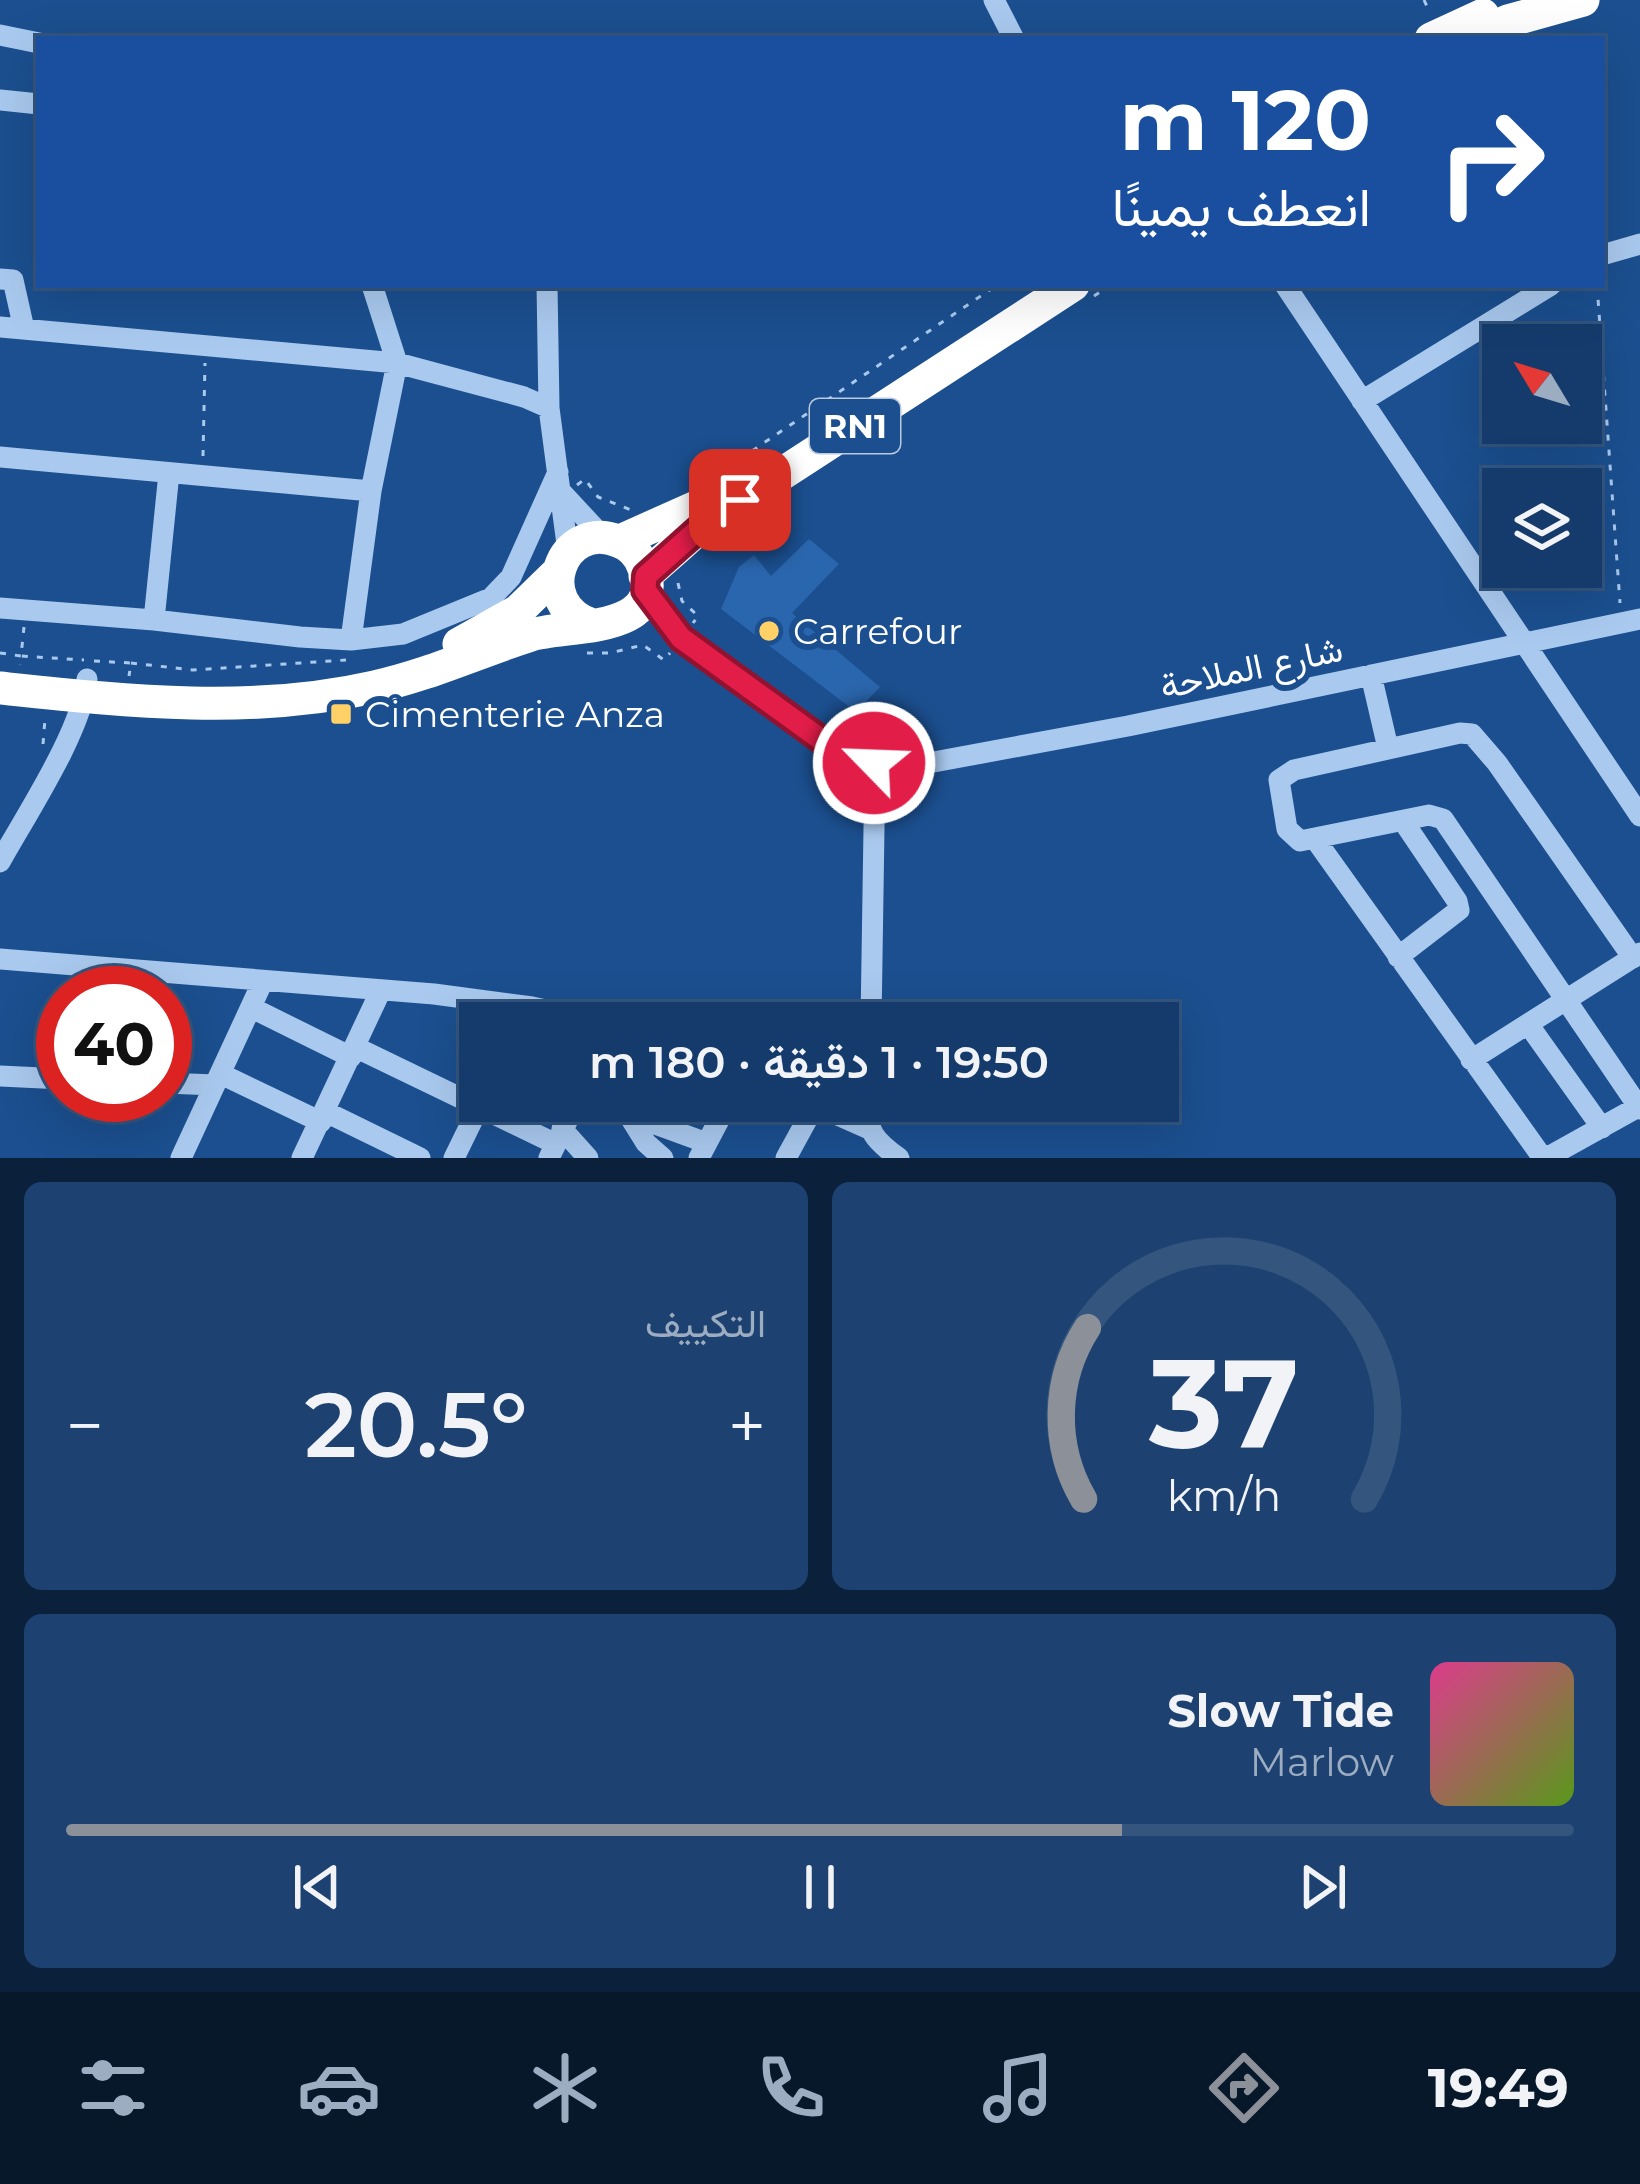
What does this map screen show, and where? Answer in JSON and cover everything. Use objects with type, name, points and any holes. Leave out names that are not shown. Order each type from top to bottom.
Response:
[{"type":"highway","points":[[1438,36],[1524,0]]},
{"type":"highway","points":[[1472,36],[1583,0]]},
{"type":"highway","name":"RN1","points":[[71,686],[195,689],[342,678],[456,645],[518,611],[584,541],[721,495],[907,360],[1037,288]]},
{"type":"highway","name":"RN1","points":[[8,668],[71,686],[221,704],[331,695],[425,674],[531,635],[583,637],[604,626],[639,595],[703,525],[1068,288]]},
{"type":"highway","points":[[619,529],[637,555],[639,595]]},
{"type":"highway","points":[[562,563],[558,592],[583,637]]},
{"type":"street","points":[[994,0],[1012,36]]},
{"type":"street","points":[[0,35],[36,42]]},
{"type":"street","points":[[0,100],[36,104]]},
{"type":"street","points":[[1605,254],[1640,244]]},
{"type":"street","points":[[0,279],[13,280],[24,329]]},
{"type":"street","points":[[351,640],[371,491],[398,363],[373,288]]},
{"type":"street","points":[[519,560],[562,563],[560,483],[549,408],[547,288]]},
{"type":"street","points":[[1287,288],[1640,816]]},
{"type":"street","points":[[1362,401],[1546,288]]},
{"type":"street","points":[[0,327],[398,363],[549,408]]},
{"type":"street","points":[[0,457],[371,491]]},
{"type":"street","points":[[154,620],[169,472]]},
{"type":"street","points":[[560,483],[619,529]]},
{"type":"street","points":[[0,608],[351,640],[420,628],[491,598],[511,577],[560,483]]},
{"type":"street","points":[[639,595],[675,645],[823,741],[874,763],[871,1002]]},
{"type":"street","points":[[639,595],[675,645]]},
{"type":"street","name":"شارع الملاحة","points":[[874,763],[912,766],[1630,621]]},
{"type":"street","points":[[1371,675],[1388,748]]},
{"type":"street","points":[[0,862],[64,743],[71,686]]},
{"type":"street","points":[[1315,838],[1471,1060],[1543,1156],[1639,1108],[1568,999],[1447,823],[1433,815],[1402,820],[1300,841],[1289,835],[1278,784],[1283,775],[1388,748],[1472,734],[1636,956],[1568,999],[1471,1060]]},
{"type":"street","points":[[1398,957],[1459,910],[1402,820]]},
{"type":"street","points":[[0,959],[494,1002]]},
{"type":"street","points":[[183,1157],[262,983]]},
{"type":"street","points":[[302,1158],[381,990]]},
{"type":"street","points":[[252,1008],[459,1100]]},
{"type":"street","points":[[1528,1024],[1602,1128]]},
{"type":"street","points":[[0,1076],[36,1078]]},
{"type":"street","points":[[192,1081],[218,1079],[420,1158]]},
{"type":"street","points":[[454,1158],[472,1122]]},
{"type":"street","points":[[507,1122],[588,1158]]},
{"type":"street","points":[[633,1122],[663,1158]]},
{"type":"street","points":[[644,1122],[703,1151],[718,1122]]},
{"type":"street","points":[[786,1158],[802,1122]]},
{"type":"street","points":[[839,1122],[899,1158]]},
{"type":"path","points":[[701,486],[907,360],[993,288]]},
{"type":"path","points":[[1597,288],[1630,621]]},
{"type":"path","points":[[202,476],[206,345]]},
{"type":"path","points":[[560,483],[585,479],[619,529]]},
{"type":"path","points":[[8,668],[26,610]]},
{"type":"path","points":[[583,637],[610,653],[643,645],[664,659],[675,645]]},
{"type":"building","points":[[809,539],[839,564],[792,613],[880,687],[856,712],[721,609],[739,567],[754,555],[771,576]]},
{"type":"place","name":"Carrefour","points":[[769,631]]},
{"type":"place","name":"Cimenterie Anza","points":[[341,714]]},
{"type":"route","points":[[740,500],[703,525],[646,576],[645,590],[681,638],[823,741],[874,763]]}]
